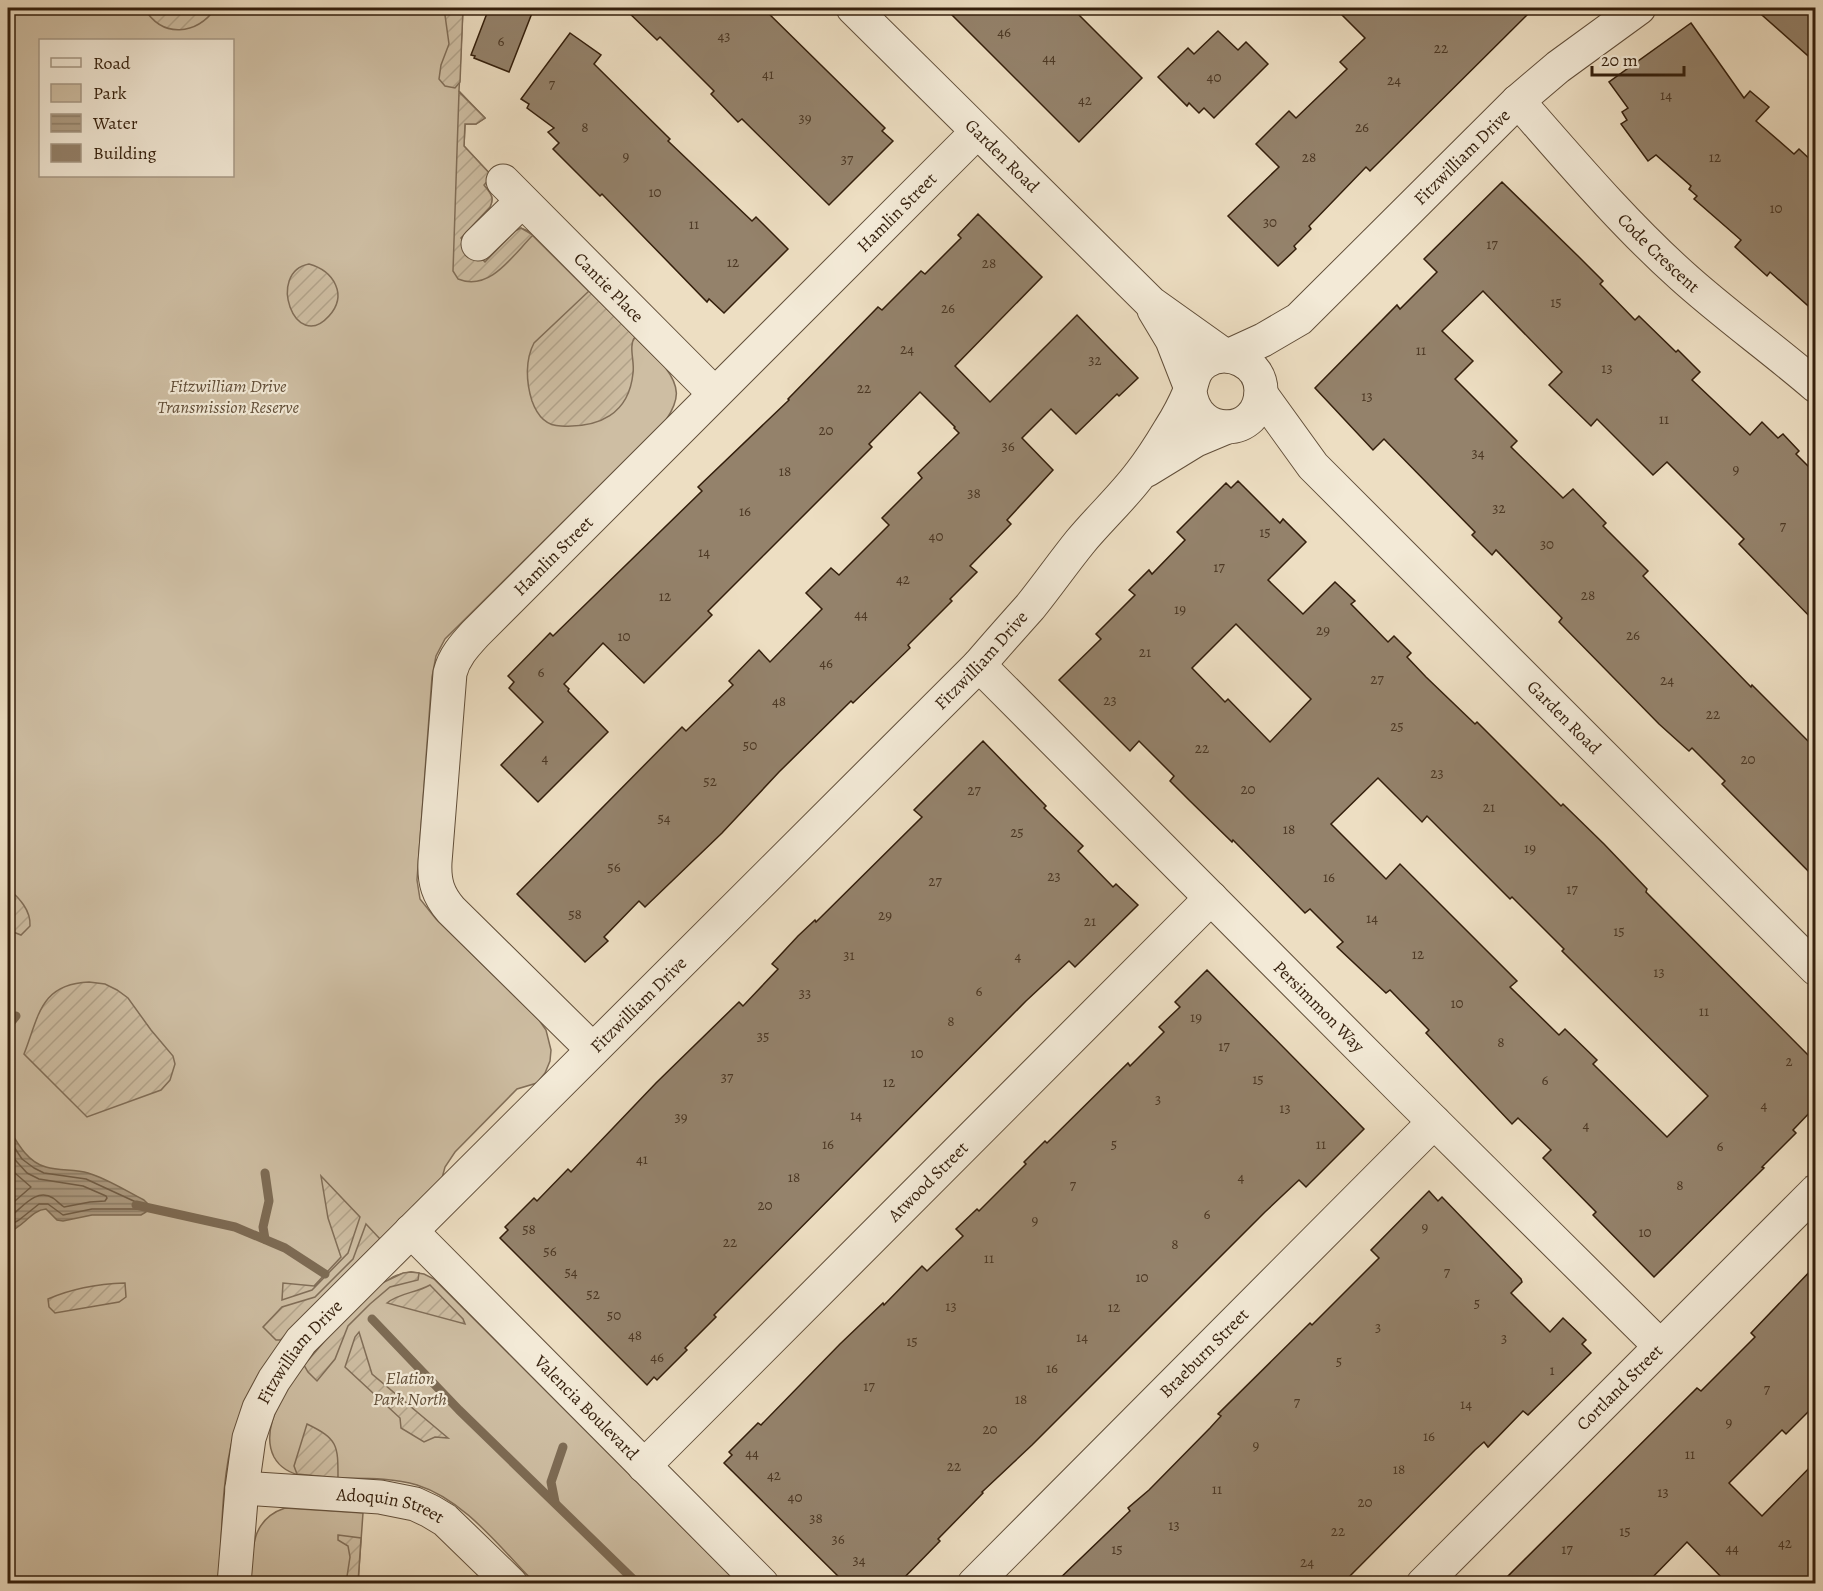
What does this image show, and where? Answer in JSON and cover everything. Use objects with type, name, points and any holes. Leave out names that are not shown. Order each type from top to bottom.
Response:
[{"type":"street","name":"Garden Road","points":[[854,8],[1150,303],[1226,356]]},
{"type":"street","name":"Fitzwilliam Drive","points":[[1226,356],[1263,340],[1299,319],[1518,101],[1558,67],[1639,8]]},
{"type":"street","name":"Code Crescent","points":[[1518,101],[1609,202],[1679,274],[1756,340],[1815,386]]},
{"type":"street","name":"Hamlin Street","points":[[592,1049],[451,910],[438,893],[434,874],[450,673],[457,654],[714,393],[977,132]]},
{"type":"street","name":"Cantie Place","points":[[478,244],[513,191],[714,393]]},
{"type":"street","name":"Garden Road","points":[[1150,303],[1172,340],[1190,389]]},
{"type":"street","name":"Fitzwilliam Drive","points":[[1261,391],[1299,319]]},
{"type":"street","points":[[1226,356],[1238,358],[1254,370],[1261,391],[1259,405],[1253,415],[1244,422],[1230,427],[1215,426],[1205,421],[1191,403],[1190,389],[1198,368],[1205,362],[1226,356]]},
{"type":"street","name":"Fitzwilliam Drive","points":[[234,1584],[242,1488],[249,1438],[259,1408],[301,1341],[979,665],[1029,607],[1080,542],[1141,474],[1173,424],[1190,389]]},
{"type":"street","name":"Garden Road","points":[[1261,391],[1313,466],[1815,969]]},
{"type":"street","name":"Garden Road","points":[[1230,427],[1313,466]]},
{"type":"street","name":"Fitzwilliam Drive","points":[[1141,474],[1196,440],[1230,427]]},
{"type":"street","name":"Persimmon Way","points":[[979,665],[1660,1346]]},
{"type":"street","name":"Atwood Street","points":[[644,1466],[1211,898]]},
{"type":"street","name":"Braeburn Street","points":[[974,1584],[1434,1122]]},
{"type":"street","name":"Cortland Street","points":[[1423,1584],[1815,1191]]},
{"type":"street","name":"Valencia Boulevard","points":[[411,1231],[762,1584]]},
{"type":"street","name":"Adoquin Street","points":[[242,1488],[380,1497],[414,1504],[446,1520],[511,1584]]},
{"type":"green space","name":"Fitzwilliam Drive Transmission Reserve","points":[[8,8],[463,8],[459,91],[485,118],[476,124],[465,124],[464,146],[492,176],[484,185],[492,200],[490,207],[461,238],[485,262],[515,231],[521,228],[528,231],[665,367],[676,387],[676,399],[666,420],[445,639],[436,656],[432,677],[417,880],[420,899],[436,919],[539,1020],[546,1030],[551,1050],[550,1061],[545,1073],[537,1083],[517,1089],[455,1152],[445,1167],[442,1178],[295,1326],[266,1364],[243,1408],[230,1451],[223,1508],[219,1583],[8,1584]]},
{"type":"green space","points":[[144,8],[216,8],[199,24],[180,30],[160,25]]},
{"type":"green space","points":[[444,8],[463,8],[460,82],[455,88],[445,86],[439,79],[441,65],[449,44]]},
{"type":"green space","points":[[459,92],[485,118],[476,124],[465,124],[464,146],[492,176],[484,185],[492,198],[490,207],[461,238],[485,262],[515,231],[521,228],[533,235],[509,261],[491,276],[470,282],[458,279],[453,271]]},
{"type":"green space","points":[[309,264],[325,272],[336,285],[338,292],[335,308],[317,325],[305,325],[296,318],[287,294],[289,281],[296,270]]},
{"type":"green space","points":[[589,291],[635,337],[632,345],[633,369],[630,387],[625,399],[610,416],[588,424],[556,426],[543,419],[532,401],[528,379],[529,357],[534,343]]},
{"type":"green space","points":[[8,888],[20,900],[29,915],[30,926],[21,935],[8,930]]},
{"type":"green space","points":[[89,982],[105,984],[128,998],[173,1056],[175,1064],[170,1080],[161,1090],[87,1117],[24,1054],[38,1015],[51,996],[60,989],[73,984]]},
{"type":"green space","points":[[321,1176],[360,1217],[348,1253],[312,1290],[282,1300],[283,1283],[314,1286],[341,1257],[328,1218]]},
{"type":"green space","points":[[366,1224],[380,1239],[281,1340],[276,1340],[263,1327],[282,1307],[315,1297],[353,1259]]},
{"type":"green space","name":"Elation Park North","points":[[411,1272],[424,1274],[434,1279],[738,1583],[535,1583],[481,1527],[451,1502],[434,1492],[417,1485],[389,1480],[304,1476],[283,1467],[274,1457],[270,1444],[270,1430],[280,1402],[297,1374],[320,1345],[386,1282],[395,1276]]},
{"type":"green space","points":[[403,1273],[419,1273],[418,1280],[390,1287],[348,1326],[335,1359],[317,1381],[304,1365],[329,1336],[382,1283]]},
{"type":"green space","points":[[125,1283],[126,1297],[119,1302],[55,1313],[49,1307],[48,1299],[76,1289]]},
{"type":"green space","points":[[430,1285],[463,1319],[465,1324],[387,1303]]},
{"type":"green space","points":[[359,1332],[372,1374],[448,1438],[435,1437],[424,1442],[401,1428],[400,1418],[345,1367],[355,1337]]},
{"type":"green space","points":[[307,1424],[325,1434],[334,1444],[338,1458],[338,1478],[297,1474],[294,1466]]},
{"type":"green space","points":[[285,1508],[363,1513],[358,1583],[250,1584],[253,1549],[259,1529],[273,1513]]},
{"type":"green space","points":[[338,1535],[361,1538],[358,1583],[346,1583],[350,1557],[348,1546],[338,1540]]},
{"type":"water","points":[[8,1127],[23,1151],[33,1161],[51,1168],[83,1172],[103,1178],[144,1200],[147,1203],[146,1212],[141,1215],[92,1215],[63,1221],[57,1220],[46,1209],[36,1212],[8,1232]]},
{"type":"building","points":[[489,8],[534,8],[509,72],[471,55]]},
{"type":"building","points":[[624,8],[763,8],[885,128],[882,131],[893,141],[829,205],[742,119],[738,122],[711,94],[714,91],[660,37],[657,40]]},
{"type":"building","points":[[945,8],[1072,8],[1142,78],[1079,142]]},
{"type":"building","points":[[1335,8],[1534,8],[1370,171],[1366,167],[1309,226],[1311,229],[1294,246],[1296,249],[1278,266],[1228,216],[1279,167],[1256,144],[1289,111],[1296,118],[1347,69],[1340,62],[1365,38]]},
{"type":"building","points":[[1754,8],[1815,8],[1815,62]]},
{"type":"building","points":[[1691,23],[1744,98],[1750,91],[1769,107],[1756,121],[1794,154],[1799,149],[1815,164],[1815,312],[1770,272],[1767,276],[1735,247],[1741,240],[1694,199],[1697,196],[1689,189],[1691,186],[1656,155],[1648,161],[1621,124],[1627,120],[1622,112],[1628,108],[1609,82]]},
{"type":"building","points":[[1218,31],[1238,50],[1246,42],[1268,64],[1214,118],[1204,108],[1199,113],[1189,103],[1187,106],[1158,77],[1188,48],[1194,54]]},
{"type":"building","points":[[570,33],[601,55],[594,64],[670,139],[668,141],[752,221],[756,217],[788,249],[724,313],[709,299],[707,302],[602,194],[600,196],[553,149],[559,143],[548,132],[554,128],[527,108],[529,104],[521,99]]},
{"type":"building","points":[[1502,182],[1603,281],[1600,284],[1635,320],[1639,316],[1700,372],[1692,380],[1750,435],[1762,422],[1778,438],[1783,434],[1799,451],[1796,454],[1815,473],[1815,622],[1739,544],[1744,539],[1667,462],[1653,475],[1597,419],[1591,426],[1549,385],[1562,372],[1483,291],[1442,331],[1473,361],[1455,379],[1517,441],[1511,447],[1563,498],[1573,489],[1606,523],[1603,526],[1648,571],[1643,576],[1751,687],[1752,685],[1815,748],[1815,878],[1722,784],[1725,781],[1692,748],[1689,751],[1659,724],[1559,622],[1562,618],[1496,550],[1492,555],[1472,535],[1475,532],[1384,439],[1373,450],[1315,388],[1397,305],[1400,309],[1437,272],[1424,259]]},
{"type":"building","points":[[978,214],[1042,277],[955,366],[990,402],[1077,315],[1138,378],[1119,396],[1117,394],[1076,434],[1051,409],[1022,438],[1053,470],[1007,520],[1011,524],[970,566],[977,572],[908,645],[910,648],[853,703],[851,701],[779,772],[722,833],[645,907],[639,901],[604,937],[608,941],[585,962],[517,894],[682,727],[686,731],[733,685],[729,681],[759,650],[770,662],[822,609],[806,593],[831,568],[839,575],[889,525],[882,518],[922,478],[918,473],[959,433],[920,392],[869,444],[872,447],[708,611],[712,615],[644,683],[603,643],[564,684],[608,732],[538,802],[501,765],[543,722],[509,688],[514,682],[508,676],[550,633],[553,636],[702,491],[698,487],[789,400],[878,307],[882,310],[921,271],[925,274],[961,238],[958,235]]},
{"type":"building","points":[[1238,481],[1280,523],[1283,519],[1306,542],[1268,580],[1303,614],[1335,582],[1355,601],[1351,604],[1388,642],[1394,636],[1411,653],[1407,657],[1426,677],[1475,724],[1477,722],[1561,806],[1563,804],[1604,844],[1647,889],[1646,892],[1815,1062],[1815,1107],[1793,1130],[1796,1133],[1654,1277],[1593,1215],[1596,1212],[1543,1158],[1551,1150],[1518,1118],[1512,1124],[1426,1033],[1429,1030],[1390,990],[1386,993],[1337,947],[1343,942],[1310,909],[1305,913],[1233,840],[1232,842],[1190,801],[1170,781],[1174,776],[1139,741],[1130,751],[1059,680],[1101,639],[1096,634],[1135,595],[1129,590],[1149,570],[1152,574],[1185,540],[1177,532],[1226,483],[1231,488]],"holes":[[[1236,624],[1311,699],[1270,742],[1228,699],[1225,702],[1192,668]],[[1378,778],[1422,822],[1427,816],[1510,899],[1512,897],[1564,949],[1562,951],[1708,1096],[1667,1137],[1593,1064],[1597,1060],[1565,1029],[1559,1035],[1510,987],[1517,981],[1400,864],[1386,879],[1331,824]]]},
{"type":"building","points":[[983,741],[1046,806],[1044,808],[1083,846],[1078,851],[1113,887],[1116,884],[1138,905],[1075,967],[1069,961],[1026,1001],[714,1315],[716,1317],[685,1348],[687,1350],[657,1380],[654,1377],[647,1385],[500,1238],[508,1230],[505,1227],[534,1198],[537,1201],[568,1169],[571,1172],[656,1083],[739,1002],[743,1006],[778,969],[772,964],[922,817],[914,810]]},
{"type":"building","points":[[1207,970],[1364,1129],[1306,1187],[1299,1180],[1265,1212],[982,1492],[938,1539],[940,1541],[898,1584],[846,1584],[724,1463],[732,1455],[729,1452],[758,1423],[761,1425],[840,1344],[883,1303],[884,1305],[922,1266],[927,1271],[963,1236],[956,1229],[977,1209],[979,1211],[1026,1164],[1024,1162],[1045,1141],[1047,1143],[1128,1063],[1130,1066],[1164,1032],[1159,1027],[1180,1007],[1175,1002]]},
{"type":"building","points":[[1429,1191],[1438,1201],[1442,1197],[1521,1279],[1522,1282],[1511,1293],[1550,1332],[1563,1318],[1586,1340],[1582,1344],[1591,1353],[1528,1415],[1523,1411],[1488,1447],[1484,1442],[1475,1450],[1342,1584],[1054,1584],[1130,1511],[1128,1508],[1149,1490],[1221,1416],[1218,1414],[1379,1258],[1371,1250]]},
{"type":"building","points":[[1815,1266],[1815,1405],[1786,1434],[1782,1430],[1729,1483],[1762,1516],[1815,1462],[1815,1584],[1728,1584],[1687,1542],[1646,1584],[1500,1584],[1697,1388],[1701,1391],[1755,1337],[1751,1333]]},
{"type":"waterway","points":[[8,1026],[16,1016]]},
{"type":"waterway","points":[[265,1173],[269,1201],[263,1227],[265,1239]]},
{"type":"waterway","points":[[136,1205],[235,1227],[285,1248],[325,1274]]},
{"type":"waterway","points":[[372,1319],[459,1410],[638,1584]]},
{"type":"waterway","points":[[555,1502],[551,1482],[563,1447]]}]
